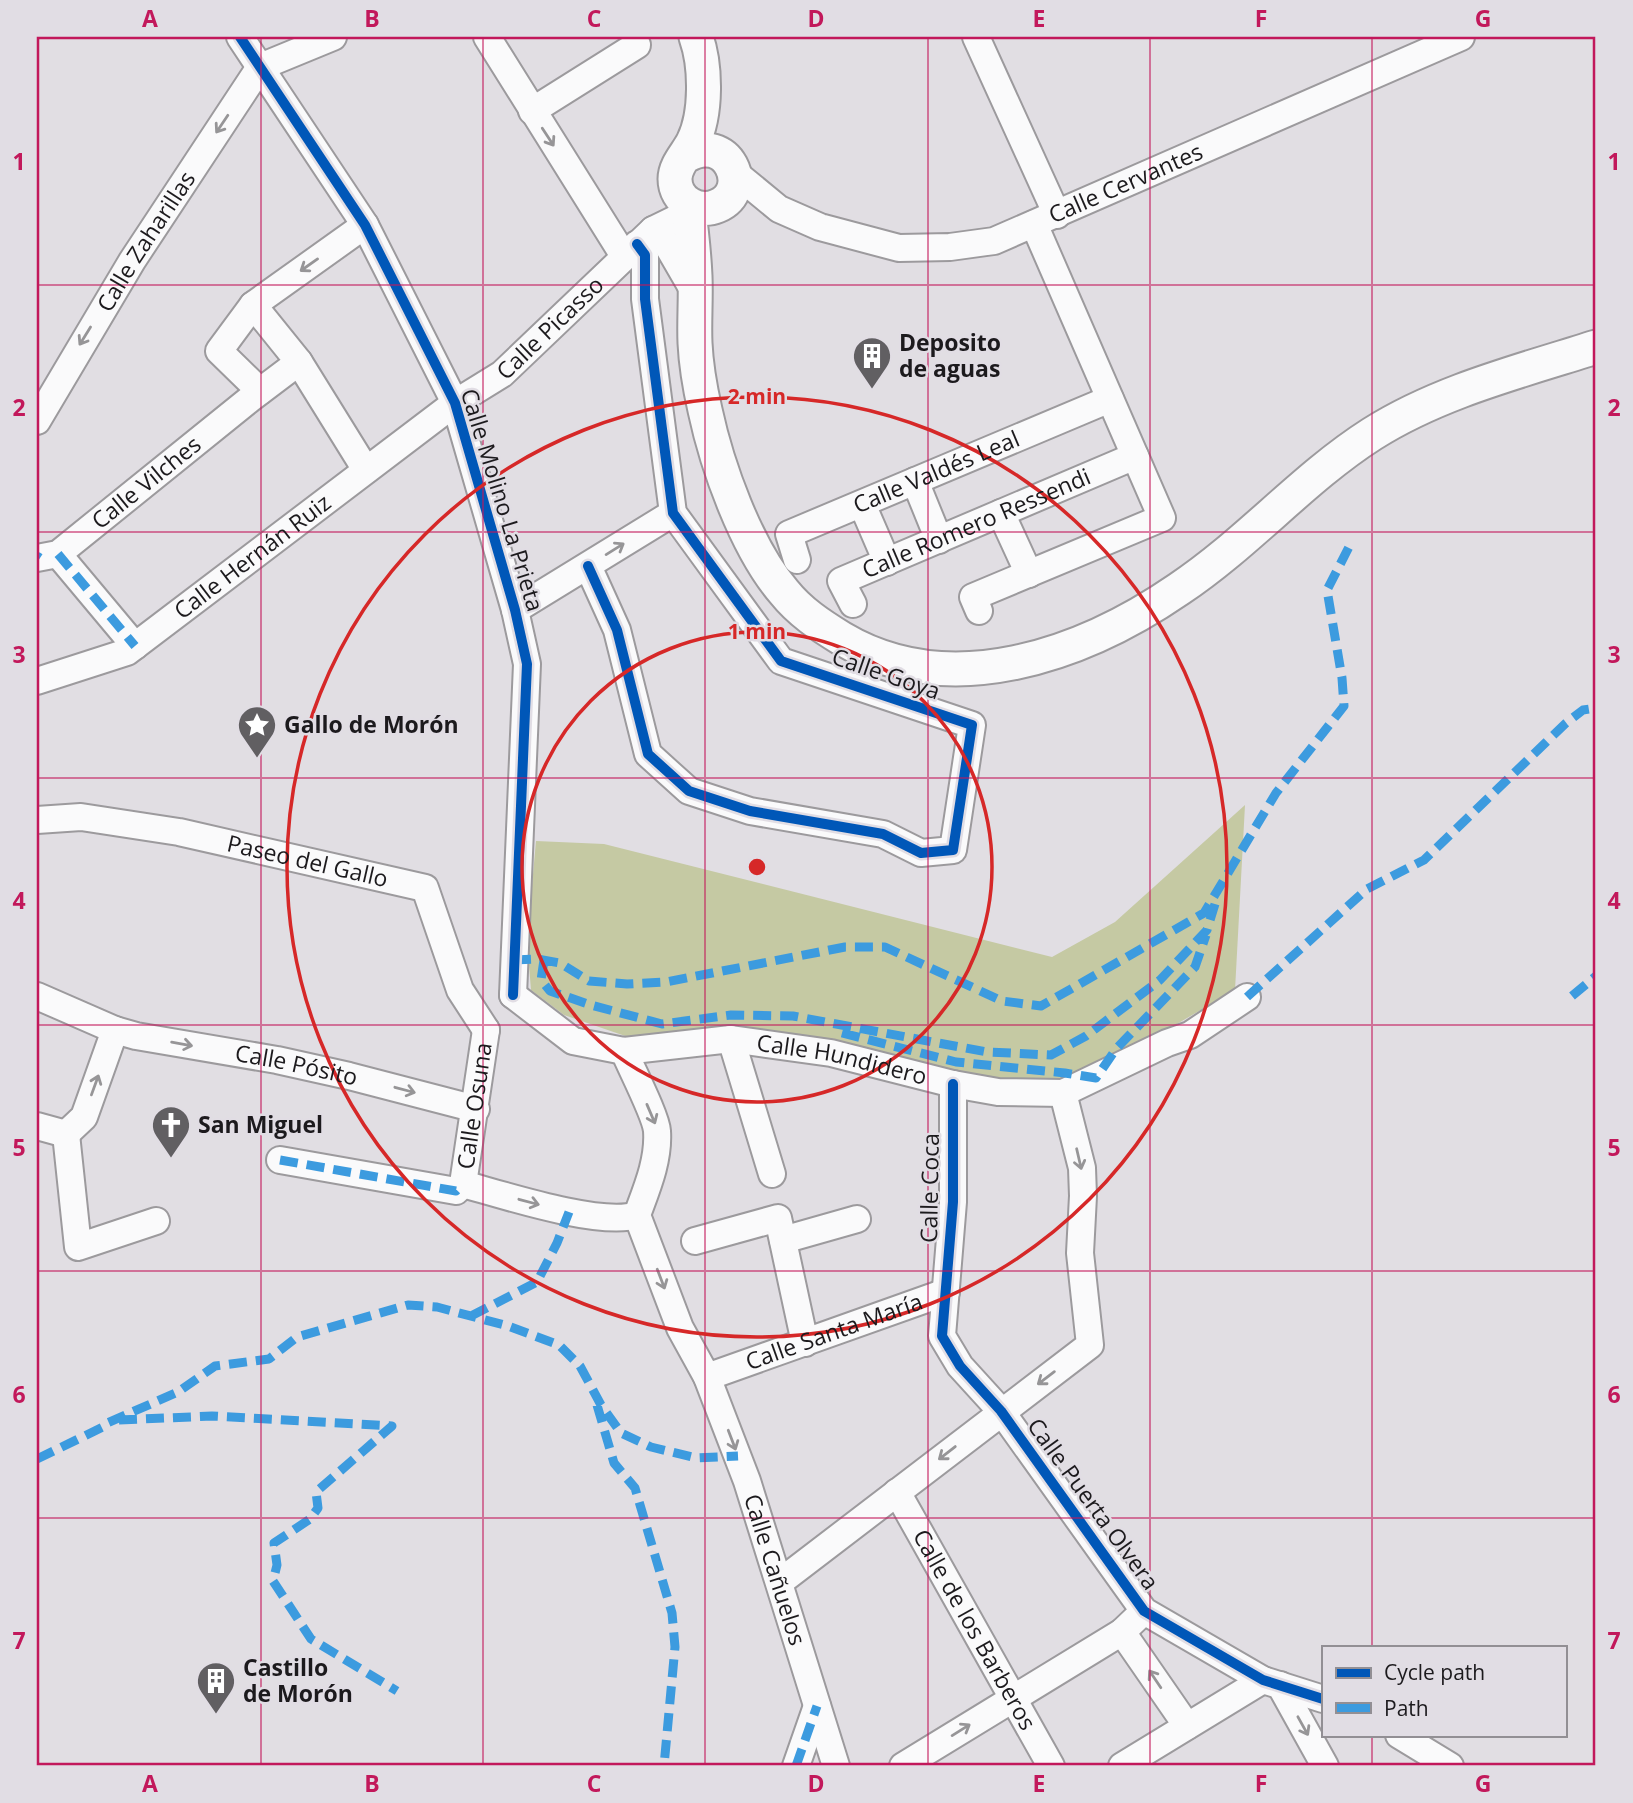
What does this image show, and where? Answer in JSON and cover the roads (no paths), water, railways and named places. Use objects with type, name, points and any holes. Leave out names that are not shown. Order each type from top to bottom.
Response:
[{"type":"main road","points":[[696,37],[704,75],[702,107],[695,138],[695,346],[705,411],[725,478],[747,532],[764,565],[782,591],[818,624],[885,659],[917,667],[955,671],[999,666],[1042,656],[1085,641],[1134,617],[1180,589],[1324,470],[1372,434],[1448,396],[1596,347]]},
{"type":"main road","points":[[696,195],[733,189],[721,122],[718,74],[711,37]]},
{"type":"main road","points":[[696,195],[693,151],[710,149],[730,165]]},
{"type":"street","name":"Calle Molino La Prieta","points":[[240,37],[365,225],[455,403],[515,610],[527,664],[513,995]]},
{"type":"street","points":[[260,67],[333,37]]},
{"type":"street","points":[[487,37],[532,111],[638,243],[666,243],[695,285]]},
{"type":"street","points":[[976,37],[1046,219],[1110,399],[1161,518],[973,597],[979,611]]},
{"type":"street","name":"Calle Cervantes","points":[[696,195],[779,209],[820,227],[899,247],[950,247],[994,241],[1461,37]]},
{"type":"street","points":[[532,111],[637,45]]},
{"type":"street","name":"Calle Zaharillas","points":[[37,421],[132,261],[260,67]]},
{"type":"street","name":"Calle Cervantes","points":[[730,165],[779,209]]},
{"type":"street","name":"Calle Picasso","points":[[455,403],[502,374],[638,243],[696,195]]},
{"type":"street","points":[[255,395],[219,351],[253,304],[365,225]]},
{"type":"street","name":"Calle Goya","points":[[588,566],[617,630],[648,754],[689,791],[750,811],[883,835],[921,853],[953,850],[972,725],[781,661],[673,513],[645,299],[645,255],[638,243]]},
{"type":"street","points":[[253,304],[299,362],[366,470]]},
{"type":"street","name":"Calle Vilches","points":[[43,556],[299,362]]},
{"type":"street","name":"Calle Valdés Leal","points":[[797,560],[789,534],[1110,399]]},
{"type":"street","name":"Calle Hernán Ruiz","points":[[37,681],[127,652],[455,403]]},
{"type":"street","name":"Calle Romero Ressendi","points":[[853,604],[841,581],[1135,456]]},
{"type":"street","points":[[915,481],[939,540]]},
{"type":"street","points":[[862,503],[887,562]]},
{"type":"street","points":[[515,610],[673,513]]},
{"type":"street","points":[[1001,513],[1028,574]]},
{"type":"street","points":[[43,556],[135,646]]},
{"type":"street","name":"Paseo del Gallo","points":[[37,820],[81,817],[179,832],[425,888],[460,990],[486,1030]]},
{"type":"street","points":[[486,1030],[513,995]]},
{"type":"street","name":"Calle Hundidero","points":[[513,995],[573,1041],[624,1051],[731,1039],[831,1053],[953,1084],[1004,1093],[1063,1093],[1167,1043],[1190,1035],[1247,997]]},
{"type":"street","name":"Calle Pósito","points":[[37,996],[115,1030],[313,1068],[475,1109]]},
{"type":"street","points":[[65,1134],[84,1117],[115,1030]]},
{"type":"street","name":"Calle Osuna","points":[[463,1184],[486,1030]]},
{"type":"street","points":[[731,1039],[772,1174]]},
{"type":"street","points":[[280,1160],[456,1191],[463,1184],[569,1212],[627,1218],[637,1215],[650,1180],[656,1153],[657,1128],[624,1051]]},
{"type":"street","name":"Calle Coca","points":[[946,1292],[953,1202],[953,1084]]},
{"type":"street","points":[[780,1582],[1090,1345],[1080,1253],[1082,1168],[1063,1093]]},
{"type":"street","points":[[37,1126],[65,1134]]},
{"type":"street","points":[[65,1134],[78,1247],[156,1222]]},
{"type":"street","name":"Calle Cañuelos","points":[[637,1215],[680,1328],[707,1377],[747,1481],[836,1766]]},
{"type":"street","points":[[695,1241],[778,1218],[805,1343]]},
{"type":"street","points":[[783,1240],[857,1219]]},
{"type":"street","name":"Calle Santa María","points":[[707,1377],[946,1292],[942,1336],[960,1366],[1001,1411]]},
{"type":"street","name":"Calle Puerta Olvera","points":[[1001,1411],[1144,1611],[1272,1683],[1322,1699]]},
{"type":"street","name":"Calle de los Barberos","points":[[897,1492],[1051,1766]]},
{"type":"street","points":[[903,1766],[1122,1632],[1144,1611]]},
{"type":"street","points":[[1122,1632],[1186,1726]]},
{"type":"street","points":[[1122,1766],[1186,1726],[1272,1683],[1325,1766]]},
{"type":"street","points":[[796,1766],[817,1706]]},
{"type":"street","points":[[1401,1736],[1450,1766]]},
{"type":"place","name":"Deposito de aguas","points":[[872,390]]},
{"type":"place","name":"Gallo de Morón","points":[[257,759]]},
{"type":"place","name":"San Miguel","points":[[171,1159]]},
{"type":"place","name":"Castillo de Morón","points":[[216,1715]]}]
